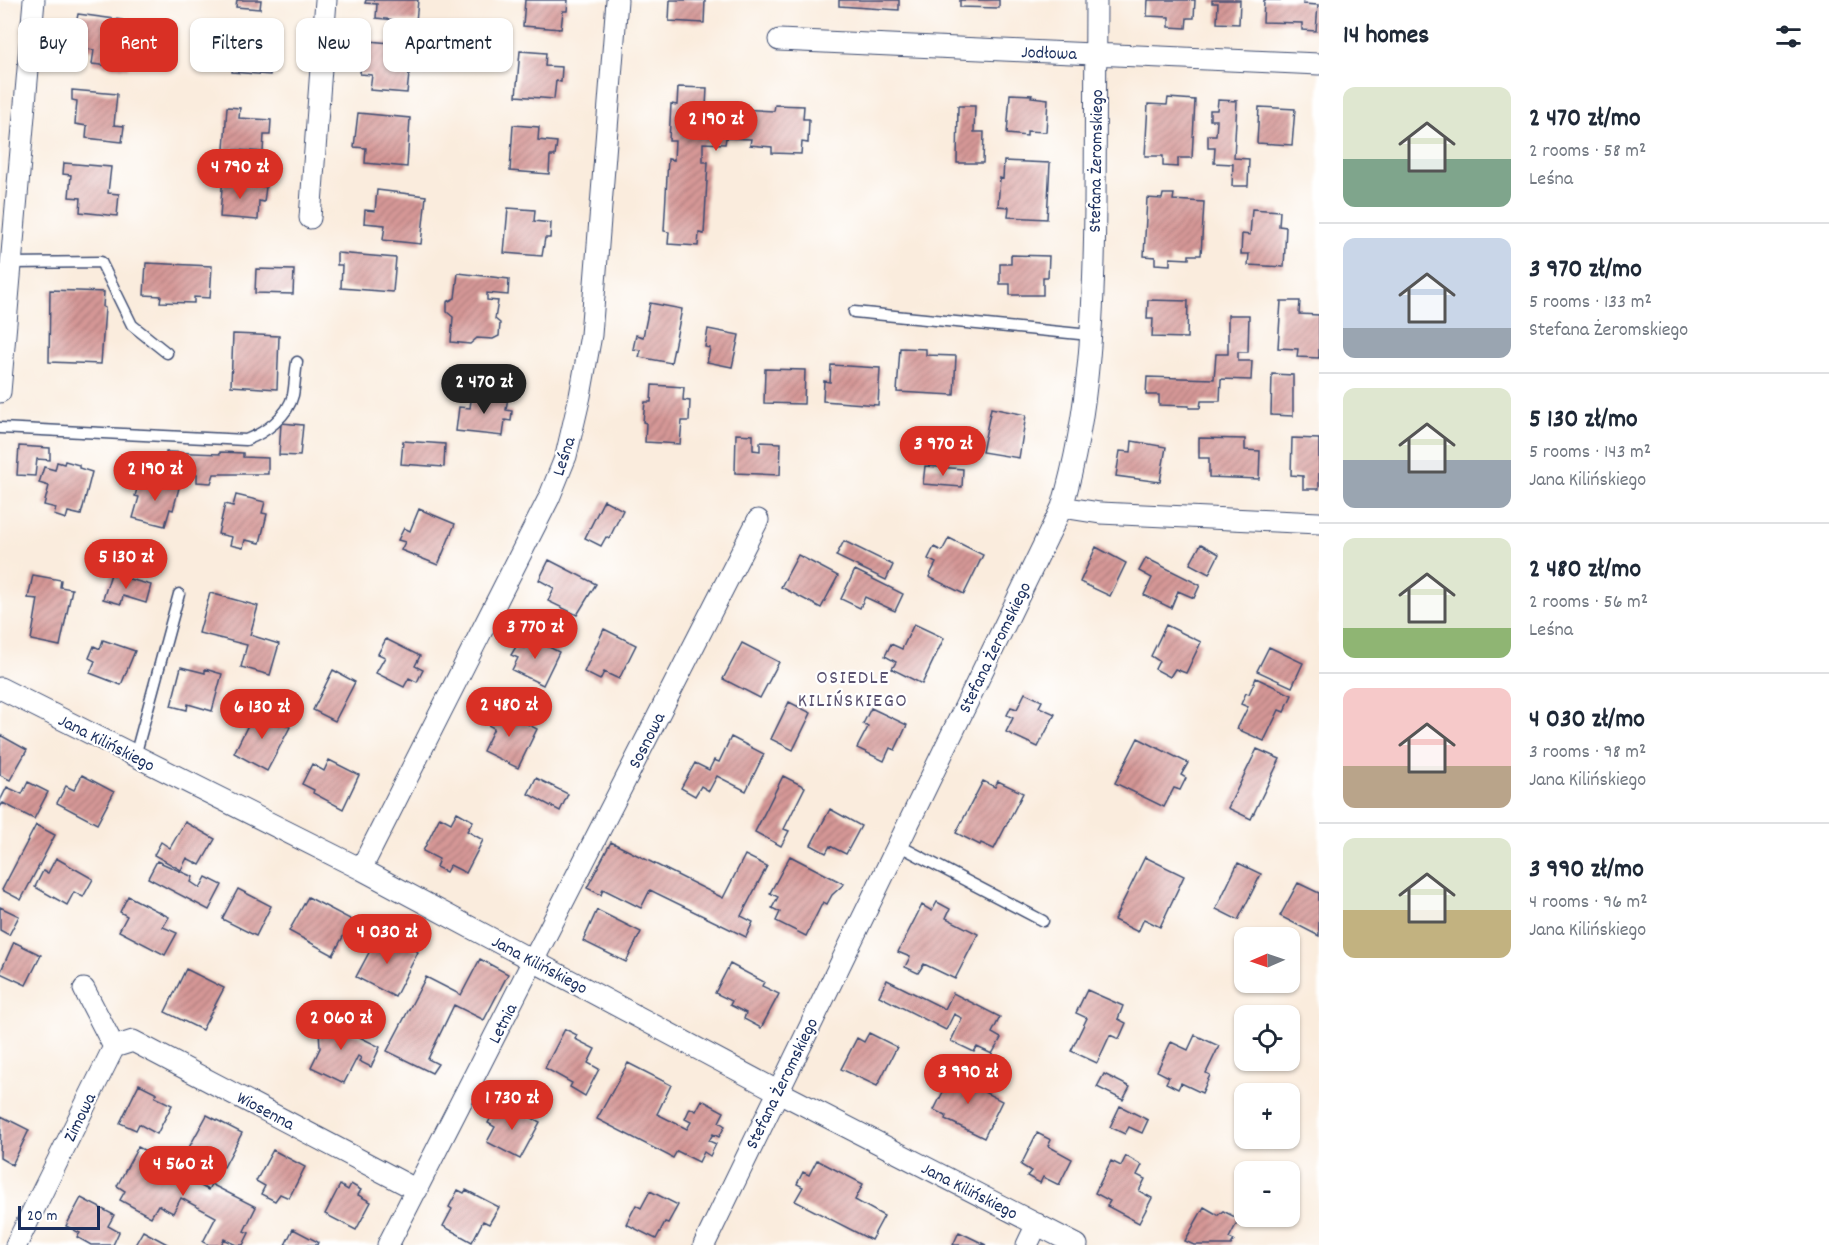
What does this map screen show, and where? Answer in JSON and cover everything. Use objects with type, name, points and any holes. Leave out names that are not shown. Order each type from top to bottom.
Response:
[{"type":"street","points":[[0,392],[34,0]]},
{"type":"street","points":[[310,218],[326,0]]},
{"type":"street","name":"Leśna","points":[[361,869],[543,509],[566,456],[591,335],[616,0]]},
{"type":"street","name":"Stefana Żeromskiego","points":[[704,1245],[1062,507],[1073,470],[1081,425],[1094,277],[1096,0]]},
{"type":"street","name":"Jodłowa","points":[[779,40],[1319,64]]},
{"type":"street","points":[[1062,507],[1100,513],[1319,523]]},
{"type":"street","name":"Sosnowa","points":[[534,961],[758,519]]},
{"type":"street","name":"Jana Kilińskiego","points":[[0,687],[361,869],[777,1091],[1077,1245]]},
{"type":"street","name":"Letnia","points":[[388,1245],[534,961]]},
{"type":"street","points":[[84,989],[114,1047]]},
{"type":"street","name":"Wiosenna","points":[[114,1047],[134,1041],[417,1190]]},
{"type":"street","name":"Zimowa","points":[[16,1245],[114,1047]]},
{"type":"street","points":[[1027,1245],[1037,1224]]},
{"type":"lane","points":[[12,263],[101,262],[132,326],[167,353]]},
{"type":"lane","points":[[854,312],[1090,335]]},
{"type":"lane","points":[[0,428],[246,440],[262,434],[276,422],[292,398],[297,362]]},
{"type":"lane","points":[[135,756],[178,594]]},
{"type":"lane","points":[[898,845],[1043,921]]},
{"type":"building","points":[[237,0],[261,0],[260,9],[236,7]]},
{"type":"building","points":[[366,0],[418,0],[416,18],[376,18],[377,4],[365,3]]},
{"type":"building","points":[[525,0],[568,0],[567,11],[563,11],[561,29],[523,26]]},
{"type":"building","points":[[670,0],[705,0],[704,23],[669,21]]},
{"type":"building","points":[[839,0],[899,0],[899,10],[839,6]]},
{"type":"building","points":[[960,0],[999,0],[999,8],[960,7]]},
{"type":"building","points":[[1148,0],[1195,0],[1194,18],[1187,18],[1186,28],[1169,27],[1169,17],[1147,16]]},
{"type":"building","points":[[1212,0],[1240,0],[1239,24],[1217,23],[1218,3],[1212,3]]},
{"type":"building","points":[[1264,0],[1304,0],[1303,4],[1318,5],[1316,31],[1302,30],[1302,23],[1263,22]]},
{"type":"building","points":[[78,14],[107,18],[100,18],[100,65],[92,64],[94,50],[88,49],[88,18],[77,18]]},
{"type":"building","points":[[371,41],[383,42],[383,72],[409,72],[407,93],[370,90],[372,75],[360,74],[360,72],[371,72]]},
{"type":"building","points":[[520,51],[546,53],[545,66],[562,67],[561,82],[556,81],[554,99],[516,96]]},
{"type":"building","points":[[232,72],[270,72],[270,75]]},
{"type":"building","points":[[678,87],[707,88],[706,107],[774,111],[775,105],[804,106],[803,119],[809,119],[808,143],[802,142],[801,154],[772,153],[772,147],[750,145],[751,139],[726,138],[725,144],[703,143],[703,162],[708,162],[704,234],[699,233],[698,246],[668,244],[669,232],[664,231],[668,159],[674,160],[675,141],[669,141],[671,104],[677,105]]},
{"type":"building","points":[[72,90],[117,94],[114,125],[124,126],[122,142],[86,138],[87,126],[75,124],[77,101],[72,100]]},
{"type":"building","points":[[1010,94],[1032,95],[1031,97],[1048,99],[1046,132],[1027,131],[1027,136],[1007,134]]},
{"type":"building","points":[[1168,98],[1195,100],[1192,158],[1178,158],[1178,167],[1163,166],[1163,156],[1145,156],[1148,104],[1167,105]]},
{"type":"building","points":[[1218,100],[1237,101],[1234,158],[1249,159],[1248,186],[1232,186],[1233,164],[1214,163],[1215,148],[1208,148],[1208,135],[1216,135],[1217,120],[1210,120],[1210,110],[1217,110]]},
{"type":"building","points":[[958,106],[975,106],[974,132],[984,132],[983,163],[957,163]]},
{"type":"building","points":[[227,107],[240,108],[239,118],[271,120],[270,135],[264,135],[263,152],[224,149]]},
{"type":"building","points":[[1259,107],[1295,109],[1292,145],[1257,143]]},
{"type":"building","points":[[358,113],[410,118],[407,167],[365,163],[366,148],[354,147]]},
{"type":"building","points":[[513,125],[539,127],[538,140],[557,142],[555,156],[550,156],[549,174],[510,171]]},
{"type":"building","points":[[1004,161],[1050,163],[1047,219],[1008,217],[1009,207],[998,206]]},
{"type":"building","points":[[64,163],[111,167],[108,193],[119,194],[117,216],[80,212],[81,198],[69,197],[71,175],[63,174]]},
{"type":"building","points":[[223,174],[235,175],[234,185],[266,187],[264,202],[259,201],[258,220],[220,217]]},
{"type":"building","points":[[377,190],[426,196],[421,244],[383,240],[385,225],[364,223],[365,210],[375,211]]},
{"type":"building","points":[[1163,194],[1174,194],[1173,200],[1204,202],[1201,255],[1189,255],[1189,259],[1170,258],[1170,265],[1155,264],[1155,257],[1144,256],[1147,198],[1162,199]]},
{"type":"building","points":[[508,208],[535,210],[534,221],[551,223],[550,238],[545,238],[542,256],[504,253]]},
{"type":"building","points":[[1252,209],[1280,211],[1279,226],[1286,227],[1284,267],[1248,265],[1249,254],[1241,254],[1242,234],[1250,235]]},
{"type":"building","points":[[337,253],[396,258],[393,292],[341,288],[342,265],[337,265]]},
{"type":"building","points":[[1011,255],[1049,256],[1048,277],[1043,277],[1043,295],[1010,295],[1010,284],[1000,284],[1000,264],[1011,264]]},
{"type":"building","points":[[146,263],[212,266],[210,298],[194,297],[194,303],[160,302],[161,296],[144,295]]},
{"type":"building","points":[[256,269],[294,270],[293,294],[255,293]]},
{"type":"building","points":[[458,273],[509,279],[508,295],[487,293],[487,300],[498,301],[495,319],[500,323],[499,336],[493,339],[477,338],[470,344],[451,342],[453,317],[447,312],[447,302],[455,298]]},
{"type":"building","points":[[50,290],[104,292],[101,364],[49,362]]},
{"type":"building","points":[[1148,300],[1188,301],[1187,338],[1152,337],[1153,319],[1147,319]]},
{"type":"building","points":[[1281,301],[1300,301],[1299,314],[1319,315],[1319,358],[1297,357],[1298,349],[1278,348]]},
{"type":"building","points":[[650,303],[682,309],[671,363],[639,357],[641,350],[633,349],[636,335],[643,337]]},
{"type":"building","points":[[1228,315],[1249,315],[1248,352],[1238,352],[1238,361],[1252,361],[1251,380],[1221,379],[1220,401],[1201,401],[1200,408],[1159,405],[1159,395],[1146,395],[1147,377],[1214,379],[1216,354],[1228,354]]},
{"type":"building","points":[[708,329],[739,335],[732,367],[707,362],[710,348],[705,347]]},
{"type":"building","points":[[233,334],[279,336],[277,389],[231,386]]},
{"type":"building","points":[[900,348],[926,349],[926,355],[956,356],[954,395],[897,392]]},
{"type":"building","points":[[831,365],[880,368],[878,405],[823,401],[824,381],[830,382]]},
{"type":"building","points":[[765,369],[805,370],[804,404],[764,403]]},
{"type":"building","points":[[1272,374],[1293,375],[1293,416],[1271,415]]},
{"type":"building","points":[[652,385],[684,387],[683,400],[690,401],[689,421],[682,421],[680,444],[645,442],[646,423],[643,422],[645,402],[651,402]]},
{"type":"building","points":[[472,393],[508,397],[506,410],[512,411],[511,421],[505,420],[503,436],[456,431],[459,407],[470,408]]},
{"type":"building","points":[[991,408],[1026,415],[1019,458],[982,452]]},
{"type":"building","points":[[281,423],[303,425],[300,456],[279,455]]},
{"type":"building","points":[[736,434],[753,435],[753,450],[760,451],[760,442],[781,443],[780,475],[735,473]]},
{"type":"building","points":[[1199,438],[1245,439],[1245,450],[1260,451],[1259,479],[1209,477],[1209,458],[1199,458]]},
{"type":"building","points":[[1292,438],[1319,439],[1319,489],[1303,489],[1303,476],[1291,475]]},
{"type":"building","points":[[403,441],[445,444],[444,467],[401,464]]},
{"type":"building","points":[[1132,441],[1166,447],[1160,482],[1116,476],[1120,451],[1131,452]]},
{"type":"building","points":[[19,446],[50,448],[50,460],[37,459],[35,476],[17,475]]},
{"type":"building","points":[[166,452],[243,453],[243,457],[268,458],[268,474],[214,474],[211,483],[197,482],[197,474],[165,473]]},
{"type":"building","points":[[65,461],[92,472],[81,515],[68,512],[66,519],[54,515],[56,508],[44,505],[49,486],[39,483],[44,467],[55,470],[57,462],[64,464]]},
{"type":"building","points":[[925,466],[963,469],[962,487],[923,484]]},
{"type":"building","points":[[140,478],[179,488],[173,510],[170,509],[165,526],[133,518],[139,497],[135,496]]},
{"type":"building","points":[[236,495],[265,502],[262,513],[267,514],[260,543],[245,540],[243,548],[230,545],[232,537],[218,534],[225,504],[233,506]]},
{"type":"building","points":[[604,500],[623,510],[609,539],[606,537],[601,546],[585,538]]},
{"type":"building","points":[[419,509],[455,524],[438,565],[401,550],[405,542],[398,540],[404,528],[410,531]]},
{"type":"building","points":[[949,538],[983,555],[964,594],[929,577],[936,563],[928,559],[934,547],[942,551]]},
{"type":"building","points":[[844,541],[893,565],[886,580],[836,556]]},
{"type":"building","points":[[1201,544],[1219,554],[1209,574],[1190,564]]},
{"type":"building","points":[[1096,547],[1126,563],[1110,596],[1080,582]]},
{"type":"building","points":[[798,555],[838,576],[821,608],[781,587]]},
{"type":"building","points":[[1146,558],[1200,585],[1194,598],[1178,591],[1171,608],[1144,595],[1152,578],[1139,571]]},
{"type":"building","points":[[549,560],[596,584],[577,615],[548,601],[554,588],[539,580]]},
{"type":"building","points":[[855,570],[903,594],[895,611],[865,597],[860,608],[841,599]]},
{"type":"building","points":[[111,574],[151,585],[146,603],[123,596],[121,604],[103,599]]},
{"type":"building","points":[[33,575],[61,580],[60,587],[72,589],[60,646],[31,640],[38,599],[28,598]]},
{"type":"building","points":[[210,593],[258,606],[250,635],[279,644],[270,675],[241,667],[247,645],[199,633]]},
{"type":"building","points":[[914,624],[944,638],[922,684],[892,669],[896,662],[885,656],[891,644],[902,649]]},
{"type":"building","points":[[1166,625],[1201,642],[1186,673],[1175,669],[1170,677],[1155,669],[1159,661],[1151,656]]},
{"type":"building","points":[[604,629],[636,645],[619,679],[604,672],[600,680],[584,672]]},
{"type":"building","points":[[529,637],[559,652],[543,685],[512,670],[518,658],[511,655],[517,645],[524,648]]},
{"type":"building","points":[[386,639],[420,656],[415,666],[423,670],[417,682],[409,678],[404,687],[376,673],[385,657],[378,654]]},
{"type":"building","points":[[103,640],[135,651],[121,685],[90,673],[95,661],[89,658],[94,646],[100,649]]},
{"type":"building","points":[[742,643],[779,662],[760,698],[723,679]]},
{"type":"building","points":[[1269,647],[1303,663],[1292,687],[1257,671]]},
{"type":"building","points":[[181,667],[205,673],[205,669],[222,674],[212,711],[188,704],[187,710],[171,706]]},
{"type":"building","points":[[333,670],[355,682],[335,721],[313,710]]},
{"type":"building","points":[[1256,678],[1292,695],[1284,712],[1279,710],[1264,741],[1237,729],[1248,707],[1241,704],[1246,693],[1249,694]]},
{"type":"building","points":[[1025,693],[1042,701],[1039,707],[1055,714],[1038,747],[1006,732],[1013,718],[1007,715],[1011,707],[1017,709]]},
{"type":"building","points":[[789,702],[811,713],[793,750],[771,739]]},
{"type":"building","points":[[495,707],[537,729],[518,768],[483,751],[494,728],[486,724]]},
{"type":"building","points":[[871,708],[907,725],[895,750],[890,748],[884,761],[857,748],[868,727],[863,724]]},
{"type":"building","points":[[256,709],[290,727],[267,771],[234,753]]},
{"type":"building","points":[[0,735],[27,750],[10,780],[0,775]]},
{"type":"building","points":[[731,737],[764,754],[746,791],[717,776],[709,791],[701,786],[695,796],[681,788],[695,763],[709,770],[714,760],[719,762]]},
{"type":"building","points":[[1138,738],[1188,763],[1181,775],[1186,778],[1180,790],[1174,788],[1164,807],[1115,783]]},
{"type":"building","points":[[1257,749],[1280,759],[1251,819],[1228,808]]},
{"type":"building","points":[[329,760],[359,775],[343,809],[313,793],[314,790],[302,784],[312,764],[324,771]]},
{"type":"building","points":[[82,775],[114,792],[97,824],[57,803],[66,786],[74,790]]},
{"type":"building","points":[[783,776],[805,787],[784,829],[789,831],[781,846],[755,832]]},
{"type":"building","points":[[536,778],[568,794],[560,811],[528,794]]},
{"type":"building","points":[[983,781],[995,787],[998,781],[1023,793],[994,849],[956,833]]},
{"type":"building","points":[[28,782],[48,792],[34,819],[3,803],[0,807],[0,801],[7,787],[22,794]]},
{"type":"building","points":[[830,809],[861,826],[846,854],[830,846],[826,853],[811,845]]},
{"type":"building","points":[[457,812],[473,821],[467,831],[483,840],[466,873],[450,865],[446,872],[436,867],[439,859],[423,851],[440,817],[451,823]]},
{"type":"building","points":[[185,822],[215,839],[200,865],[187,858],[181,870],[154,855],[161,842],[170,848]]},
{"type":"building","points":[[36,825],[55,835],[21,900],[2,890]]},
{"type":"building","points":[[611,842],[723,898],[745,855],[767,866],[741,916],[753,922],[746,937],[650,890],[641,908],[603,889],[601,895],[587,888]]},
{"type":"building","points":[[790,856],[844,884],[832,895],[827,904],[823,902],[806,936],[776,921],[780,912],[772,908],[778,897],[770,893]]},
{"type":"building","points":[[1145,857],[1184,876],[1160,927],[1144,919],[1138,932],[1114,920]]},
{"type":"building","points":[[56,858],[93,879],[83,897],[74,892],[67,905],[35,887],[43,871],[48,873]]},
{"type":"building","points":[[157,861],[193,877],[191,882],[200,888],[206,877],[222,885],[209,910],[148,878]]},
{"type":"building","points":[[1238,863],[1261,874],[1238,920],[1216,909]]},
{"type":"building","points":[[1298,883],[1319,893],[1319,936],[1280,916]]},
{"type":"building","points":[[238,889],[271,906],[256,936],[222,919]]},
{"type":"building","points":[[128,896],[169,917],[163,927],[177,933],[165,955],[119,931],[127,916],[120,912]]},
{"type":"building","points":[[308,897],[352,920],[333,955],[289,931]]},
{"type":"building","points":[[937,902],[950,909],[946,918],[978,934],[955,979],[924,964],[918,973],[905,967],[910,957],[898,952],[922,905],[932,911]]},
{"type":"building","points":[[0,907],[19,916],[9,935],[0,930]]},
{"type":"building","points":[[597,910],[641,932],[626,962],[583,941]]},
{"type":"building","points":[[380,932],[418,952],[395,997],[356,977]]},
{"type":"building","points":[[14,942],[41,955],[26,985],[0,973]]},
{"type":"building","points":[[480,959],[508,974],[484,1020],[454,1005],[428,1059],[438,1064],[432,1073],[387,1051],[426,977],[461,995]]},
{"type":"building","points":[[730,964],[764,982],[762,986],[779,994],[761,1028],[744,1019],[746,1013],[730,1005],[732,1001],[715,993]]},
{"type":"building","points":[[186,969],[224,988],[202,1030],[165,1012]]},
{"type":"building","points":[[887,980],[945,1009],[953,993],[1000,1017],[992,1033],[1001,1038],[992,1054],[977,1047],[974,1052],[951,1041],[962,1018],[954,1014],[946,1030],[879,996]]},
{"type":"building","points":[[1087,990],[1123,1006],[1118,1019],[1126,1023],[1119,1039],[1110,1035],[1097,1063],[1071,1051],[1087,1018],[1076,1013]]},
{"type":"building","points":[[319,1017],[380,1047],[371,1067],[359,1061],[361,1058],[358,1056],[344,1083],[311,1067],[320,1048],[319,1030],[322,1026],[316,1023]]},
{"type":"building","points":[[565,1029],[577,1035],[575,1039],[595,1049],[588,1063],[599,1069],[585,1096],[570,1087],[572,1083],[545,1068]]},
{"type":"building","points":[[869,1033],[897,1047],[877,1086],[841,1069],[857,1038],[864,1042]]},
{"type":"building","points":[[1195,1035],[1219,1046],[1206,1073],[1210,1075],[1202,1093],[1181,1083],[1178,1089],[1166,1083],[1169,1077],[1157,1071],[1171,1042],[1188,1050]]},
{"type":"building","points":[[628,1063],[671,1085],[657,1114],[687,1129],[691,1122],[685,1119],[690,1108],[696,1111],[702,1100],[724,1112],[719,1122],[725,1126],[719,1137],[713,1134],[709,1141],[716,1144],[710,1156],[704,1152],[699,1162],[677,1151],[673,1158],[597,1119]]},
{"type":"building","points":[[960,1070],[976,1078],[972,1086],[1002,1101],[984,1138],[945,1119],[946,1116],[934,1110],[951,1076],[956,1079]]},
{"type":"building","points":[[1104,1074],[1130,1087],[1123,1100],[1097,1087]]},
{"type":"building","points":[[139,1084],[157,1093],[155,1097],[172,1105],[157,1134],[139,1124],[136,1130],[120,1123]]},
{"type":"building","points":[[506,1105],[540,1122],[520,1159],[487,1142],[495,1127],[488,1123],[494,1112],[501,1116]]},
{"type":"building","points":[[1120,1106],[1148,1120],[1142,1133],[1129,1127],[1125,1134],[1110,1127]]},
{"type":"building","points":[[207,1115],[242,1133],[224,1167],[209,1158],[204,1167],[193,1161],[195,1158],[186,1153]]},
{"type":"building","points":[[1,1116],[29,1130],[12,1165],[0,1158]]},
{"type":"building","points":[[1037,1133],[1051,1140],[1048,1146],[1072,1159],[1059,1185],[1043,1177],[1040,1183],[1027,1176],[1031,1171],[1021,1165]]},
{"type":"building","points":[[138,1147],[184,1171],[182,1176],[208,1190],[211,1184],[256,1207],[244,1231],[249,1233],[243,1245],[236,1245],[224,1239],[221,1245],[209,1245],[203,1242],[216,1217],[181,1198],[173,1213],[158,1205],[151,1217],[120,1200],[125,1191],[117,1186]]},
{"type":"building","points":[[273,1150],[305,1167],[289,1198],[280,1194],[275,1201],[261,1194],[265,1186],[256,1181]]},
{"type":"building","points":[[1126,1156],[1142,1165],[1137,1175],[1145,1179],[1139,1191],[1152,1198],[1139,1223],[1107,1206],[1110,1201],[1095,1193],[1111,1161],[1121,1166]]},
{"type":"building","points":[[817,1160],[863,1184],[855,1200],[884,1216],[871,1240],[795,1201],[803,1187],[797,1184],[803,1172],[809,1175]]},
{"type":"building","points":[[351,1184],[361,1190],[358,1195],[371,1202],[356,1230],[325,1214],[340,1185],[348,1190]]},
{"type":"building","points":[[458,1190],[464,1193],[466,1190],[499,1207],[489,1224],[483,1221],[472,1242],[443,1226]]},
{"type":"building","points":[[650,1191],[678,1205],[656,1239],[626,1224],[636,1205],[641,1208]]},
{"type":"building","points":[[81,1198],[114,1215],[108,1226],[119,1232],[113,1245],[91,1245],[77,1237],[80,1233],[66,1226]]},
{"type":"building","points":[[1204,1207],[1218,1215],[1223,1211],[1234,1216],[1235,1227],[1229,1238],[1234,1240],[1231,1245],[1194,1245],[1185,1241]]},
{"type":"building","points":[[293,1229],[318,1242],[317,1245],[285,1245]]},
{"type":"building","points":[[143,1231],[169,1245],[135,1245]]},
{"type":"building","points":[[959,1232],[986,1245],[953,1245]]},
{"type":"district","name":"OSIEDLE KILIŃSKIEGO","points":[[853,688]]}]
